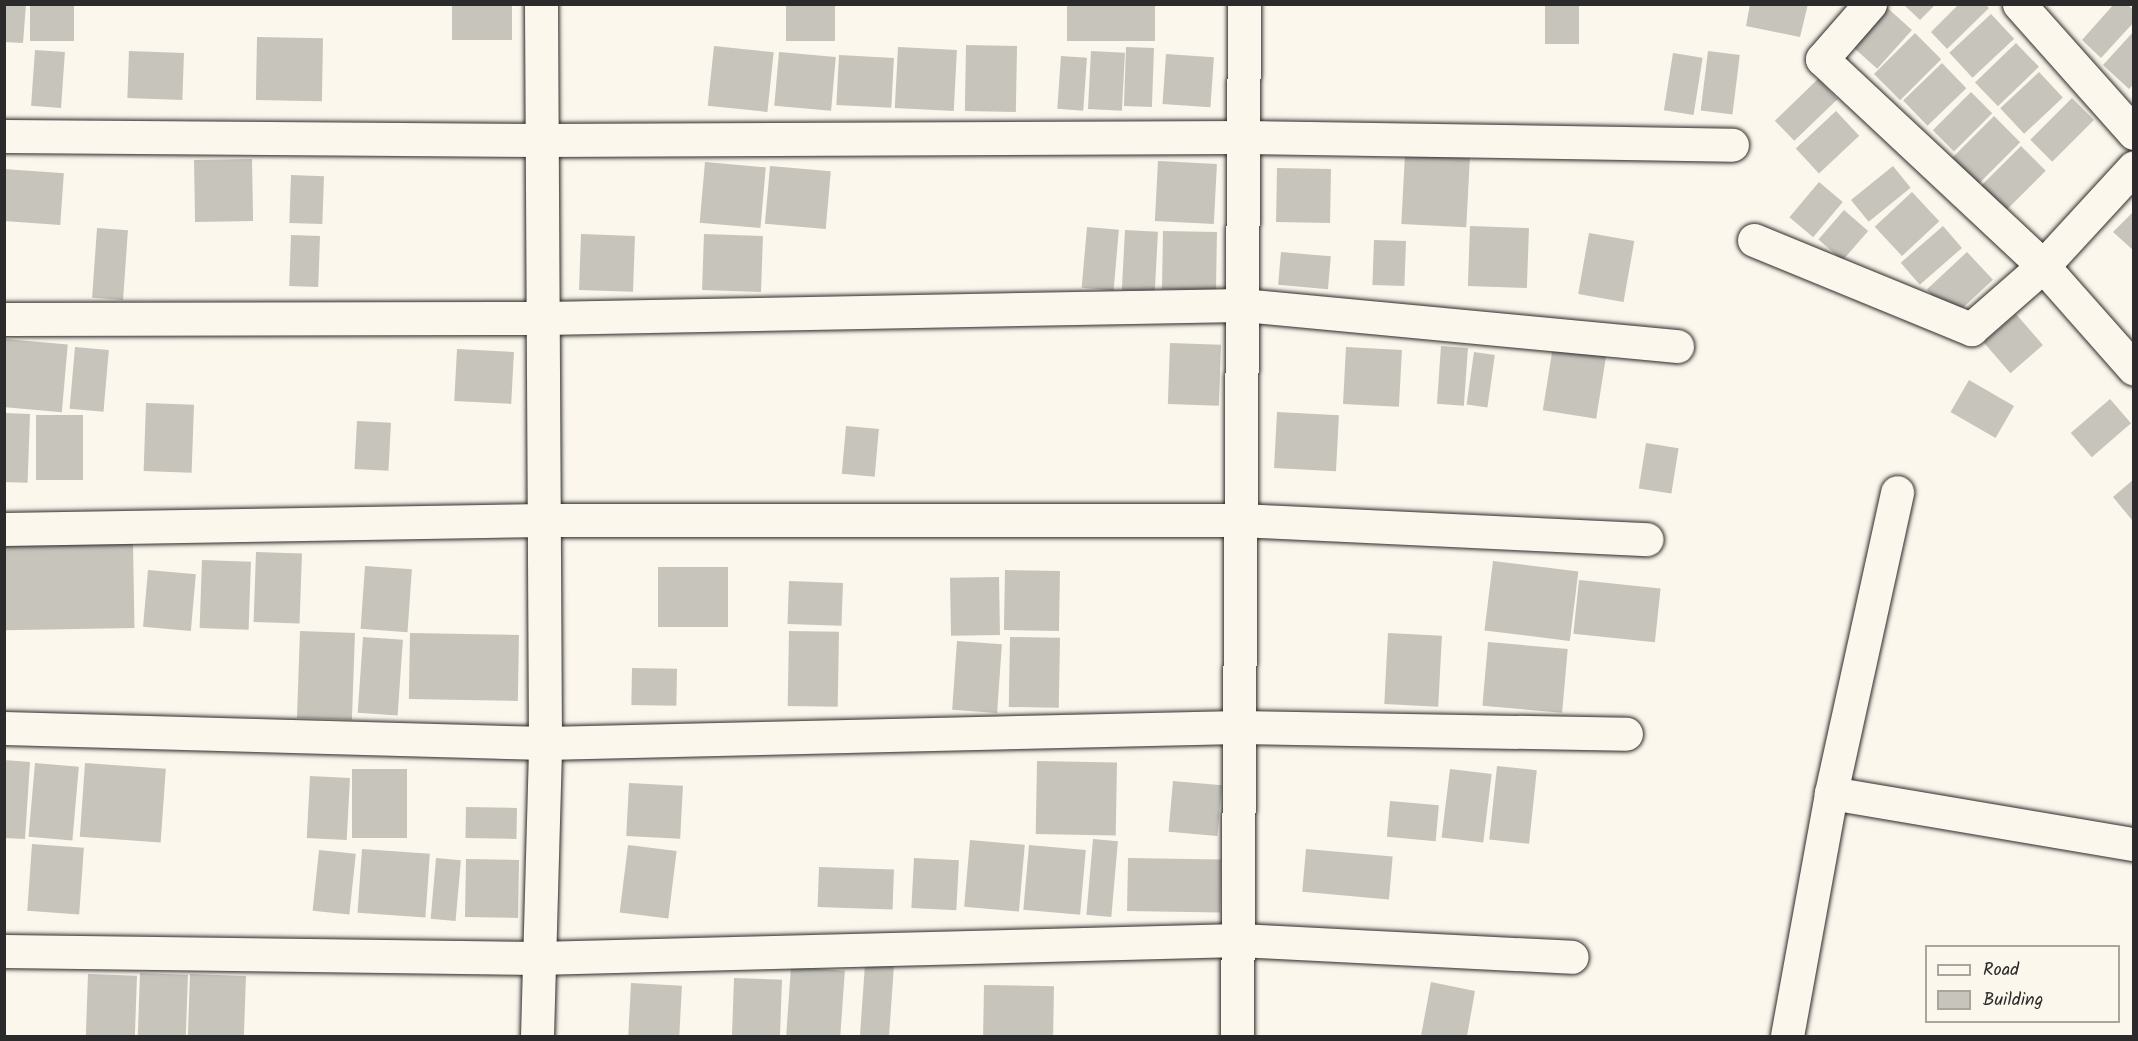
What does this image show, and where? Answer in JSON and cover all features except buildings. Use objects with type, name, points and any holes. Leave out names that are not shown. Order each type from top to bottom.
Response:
[{"type":"street","points":[[537,1036],[537,958],[545,743],[541,4]]},
{"type":"street","points":[[1237,1036],[1244,4]]},
{"type":"street","points":[[1870,4],[1822,59],[2043,266],[2133,369]]},
{"type":"street","points":[[2019,4],[2133,133]]},
{"type":"street","points":[[4,136],[540,140],[1244,137],[1732,145]]},
{"type":"street","points":[[1754,240],[1971,329],[2043,266],[2133,167]]},
{"type":"street","points":[[4,319],[544,318],[1242,305],[1677,346]]},
{"type":"street","points":[[1787,1036],[1831,793],[1897,492]]},
{"type":"street","points":[[4,529],[544,520],[1240,520],[1647,539]]},
{"type":"street","points":[[4,728],[545,743],[1239,727],[1626,734]]},
{"type":"street","points":[[1831,793],[2133,844]]},
{"type":"street","points":[[4,951],[537,958],[1239,940],[1572,957]]}]
